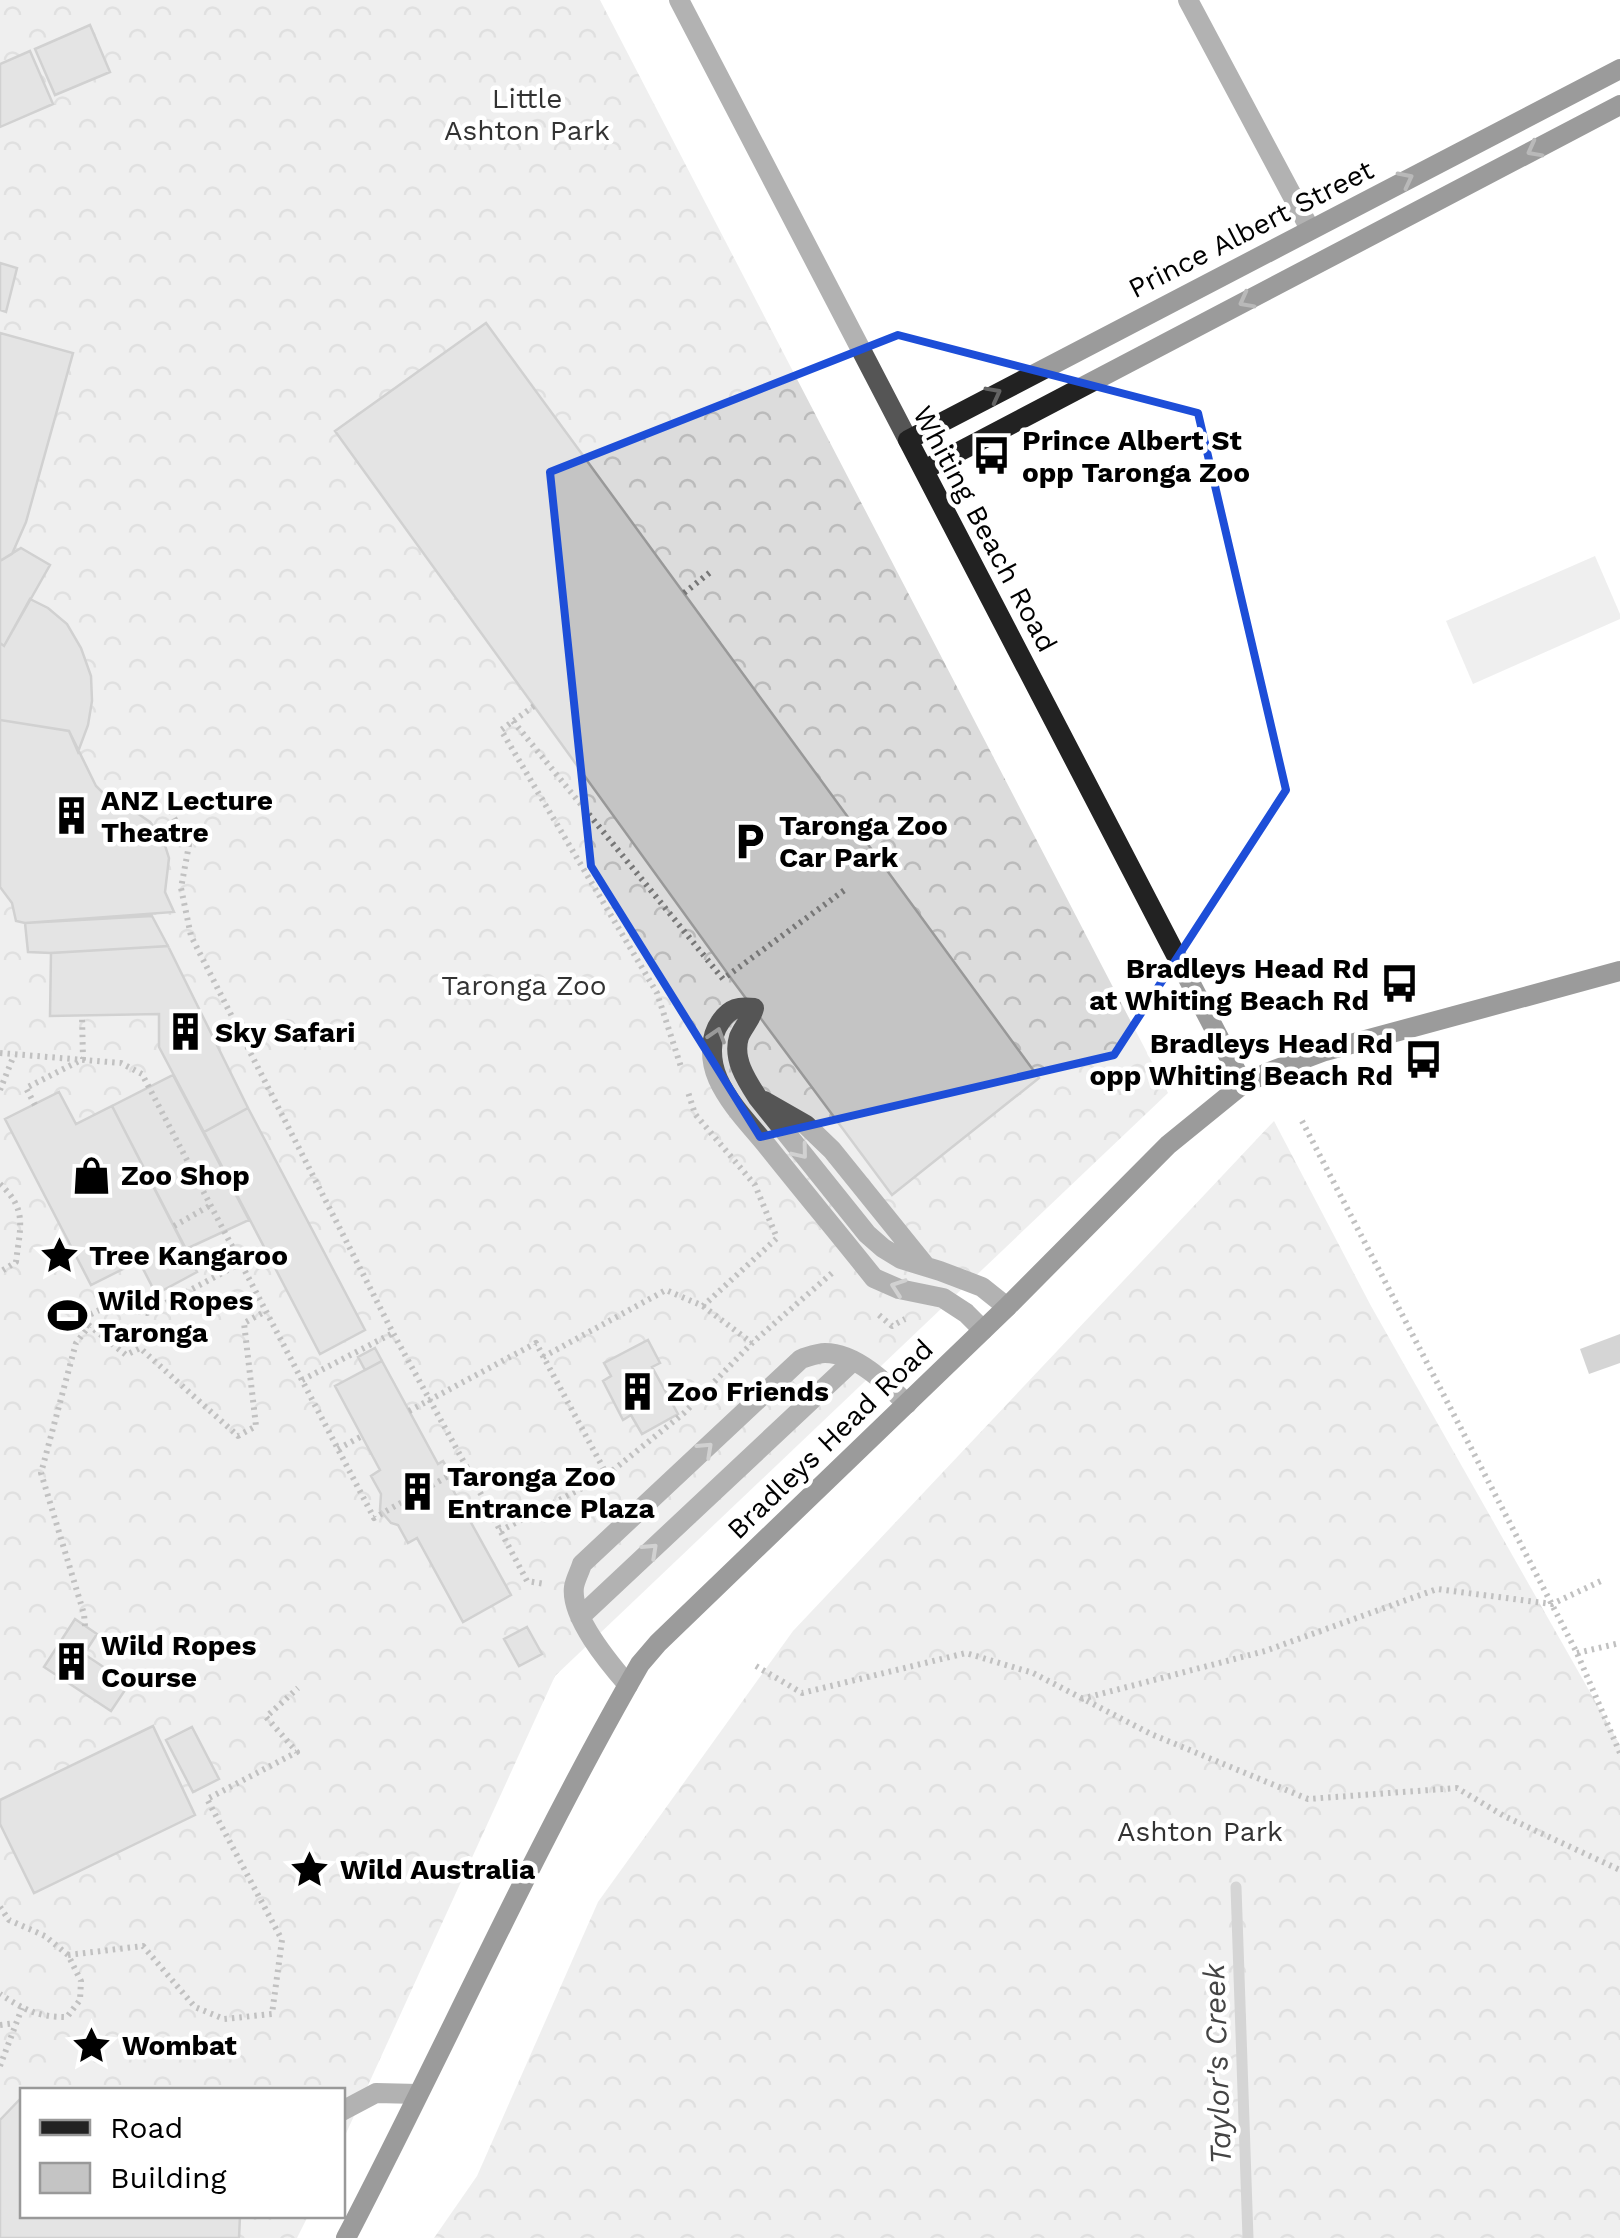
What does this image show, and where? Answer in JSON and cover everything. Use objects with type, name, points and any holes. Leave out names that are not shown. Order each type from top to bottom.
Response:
[{"type":"street","name":"Whiting Beach Road","points":[[679,0],[1244,1084]]},
{"type":"street","points":[[1188,0],[1310,229]]},
{"type":"street","name":"Prince Albert Street","points":[[908,440],[1620,69]]},
{"type":"street","points":[[924,470],[1620,105]]},
{"type":"street","name":"Bradleys Head Road","points":[[346,2238],[524,1881],[628,1685],[658,1643],[1007,1308],[1168,1145],[1244,1084],[1325,1051],[1620,971]]},
{"type":"street","points":[[983,1330],[943,1298],[899,1289],[874,1278],[738,1109],[716,1076],[712,1056],[712,1036],[732,1009],[754,1008],[738,1040],[738,1058],[744,1075],[866,1234],[902,1259],[982,1287],[1007,1308]]},
{"type":"street","points":[[628,1685],[580,1617],[573,1590],[582,1564],[800,1359],[825,1353],[854,1361],[882,1379],[906,1404]]},
{"type":"street","points":[[580,1617],[854,1361]]},
{"type":"street","points":[[345,2109],[376,2093],[418,2094]]},
{"type":"path","points":[[684,593],[713,570]]},
{"type":"path","points":[[534,706],[501,730],[657,994],[696,1114],[754,1185],[777,1238],[702,1306]]},
{"type":"path","points":[[513,722],[723,978],[846,889]]},
{"type":"path","points":[[168,805],[188,845],[181,888],[191,936],[393,1333],[527,1581],[573,1590]]},
{"type":"path","points":[[82,1016],[83,1059]]},
{"type":"path","points":[[0,1053],[121,1063],[142,1074],[374,1518],[466,1466]]},
{"type":"path","points":[[0,1090],[14,1055]]},
{"type":"path","points":[[35,1105],[26,1088],[83,1059]]},
{"type":"path","points":[[1302,1121],[1552,1604],[1620,1753]]},
{"type":"path","points":[[0,1184],[18,1204],[20,1219],[16,1262],[0,1272]]},
{"type":"path","points":[[174,1226],[211,1205]]},
{"type":"path","points":[[241,1263],[146,1313],[133,1310],[126,1297],[81,1319],[126,1355],[140,1348],[238,1436],[256,1426],[244,1323],[266,1310]]},
{"type":"path","points":[[543,1358],[666,1290],[702,1306],[752,1344]]},
{"type":"path","points":[[85,1626],[42,1473],[76,1343],[89,1326]]},
{"type":"path","points":[[302,1380],[393,1333]]},
{"type":"path","points":[[409,1412],[536,1343],[607,1475],[500,1532]]},
{"type":"path","points":[[338,1449],[362,1436]]},
{"type":"path","points":[[1080,1699],[1264,1651],[1437,1589],[1552,1604],[1602,1581]]},
{"type":"path","points":[[1577,1654],[1620,1643]]},
{"type":"path","points":[[756,1666],[802,1693],[966,1653],[1032,1674],[1151,1734],[1308,1799],[1457,1788],[1504,1816],[1620,1870]]},
{"type":"path","points":[[68,1955],[143,1946],[196,2007],[224,2020],[272,2014],[282,1940],[207,1800],[297,1752],[266,1716],[298,1688]]},
{"type":"path","points":[[0,1906],[9,1920],[45,1936],[68,1955],[81,1981],[80,2000],[66,2017],[42,2017],[0,1994]]},
{"type":"path","points":[[0,2066],[22,2008]]},
{"type":"path","points":[[0,2026],[15,2024]]},
{"type":"highlighted area","points":[[898,335],[1198,413],[1286,790],[1114,1055],[760,1137],[591,866],[550,472]]},
{"type":"green space","name":"Taronga Zoo","points":[[0,0],[600,0],[1168,1093],[555,1676],[345,2136],[345,2088],[20,2088],[20,2218],[307,2218],[297,2238],[0,2238]]},
{"type":"green space","points":[[1595,556],[1620,619],[1473,684],[1446,621]]},
{"type":"green space","name":"Ashton Park","points":[[1274,1121],[1371,1306],[1620,1745],[1620,2238],[434,2238],[477,2176],[598,1902],[793,1631]]},
{"type":"shaded area","points":[[1620,1334],[1620,1363],[1589,1374],[1580,1349]]},
{"type":"building","points":[[90,25],[110,72],[55,95],[35,49]]},
{"type":"building","points":[[30,51],[53,104],[0,127],[0,64]]},
{"type":"building","points":[[0,263],[17,268],[6,312],[0,310]]},
{"type":"building","name":"Taronga Zoo Car Park","points":[[486,323],[1039,1078],[892,1195],[335,431]]},
{"type":"building","points":[[0,333],[73,353],[26,522],[12,554],[0,561]]},
{"type":"building","points":[[21,548],[50,565],[4,646],[0,643],[0,561]]},
{"type":"building","points":[[30,599],[67,624],[91,676],[88,725],[78,752],[69,731],[0,720],[0,643],[4,646]]},
{"type":"building","name":"ANZ Lecture Theatre","points":[[0,720],[69,731],[96,786],[110,800],[150,822],[163,839],[169,858],[165,892],[174,912],[16,921],[12,903],[0,887]]},
{"type":"building","points":[[152,916],[168,946],[28,952],[25,923]]},
{"type":"building","name":"Sky Safari","points":[[168,946],[248,1108],[204,1132],[159,1047],[159,1014],[50,1016],[51,953]]},
{"type":"building","points":[[173,1075],[249,1220],[186,1249],[112,1106]]},
{"type":"building","name":"Zoo Shop","points":[[59,1092],[76,1124],[112,1106],[197,1272],[156,1294],[139,1261],[91,1285],[5,1119]]},
{"type":"building","points":[[248,1108],[365,1330],[320,1354],[204,1132]]},
{"type":"building","name":"Zoo Friends","points":[[648,1340],[660,1363],[652,1367],[678,1414],[642,1434],[631,1415],[623,1420],[603,1381],[611,1376],[604,1363]]},
{"type":"building","points":[[375,1348],[382,1361],[365,1370],[358,1357]]},
{"type":"building","name":"Taronga Zoo Entrance Plaza","points":[[382,1361],[438,1464],[443,1461],[451,1474],[458,1488],[453,1490],[511,1595],[463,1622],[417,1538],[408,1543],[398,1525],[380,1510],[381,1494],[371,1476],[380,1470],[335,1386]]},
{"type":"building","name":"Wild Ropes Course","points":[[75,1619],[97,1634],[84,1654],[129,1684],[111,1711],[44,1667]]},
{"type":"building","points":[[527,1627],[542,1654],[519,1666],[504,1639]]},
{"type":"building","points":[[153,1726],[195,1815],[34,1893],[0,1824],[0,1800]]},
{"type":"building","points":[[192,1727],[219,1779],[193,1792],[166,1740]]},
{"type":"building","points":[[20,2099],[20,2218],[240,2218],[239,2238],[0,2238],[0,2120]]},
{"type":"waterway","name":"Taylor's Creek","points":[[1236,1887],[1248,2238]]},
{"type":"place","name":"Prince Albert St opp Taronga Zoo","points":[[992,456]]},
{"type":"place","name":"ANZ Lecture Theatre","points":[[71,816]]},
{"type":"place","name":"Taronga Zoo Car Park","points":[[749,841]]},
{"type":"place","name":"Bradleys Head Rd at Whiting Beach Rd","points":[[1399,984]]},
{"type":"place","name":"Sky Safari","points":[[185,1032]]},
{"type":"place","name":"Bradleys Head Rd opp Whiting Beach Rd","points":[[1423,1059]]},
{"type":"place","name":"Zoo Shop","points":[[91,1175]]},
{"type":"place","name":"Tree Kangaroo","points":[[59,1255]]},
{"type":"place","name":"Wild Ropes Taronga","points":[[68,1316]]},
{"type":"place","name":"Zoo Friends","points":[[637,1391]]},
{"type":"place","name":"Taronga Zoo Entrance Plaza","points":[[417,1492]]},
{"type":"place","name":"Wild Ropes Course","points":[[71,1661]]},
{"type":"place","name":"Wild Australia","points":[[310,1869]]},
{"type":"place","name":"Wombat","points":[[92,2045]]},
{"type":"park label","name":"Little Ashton Park","points":[[527,114]]}]
